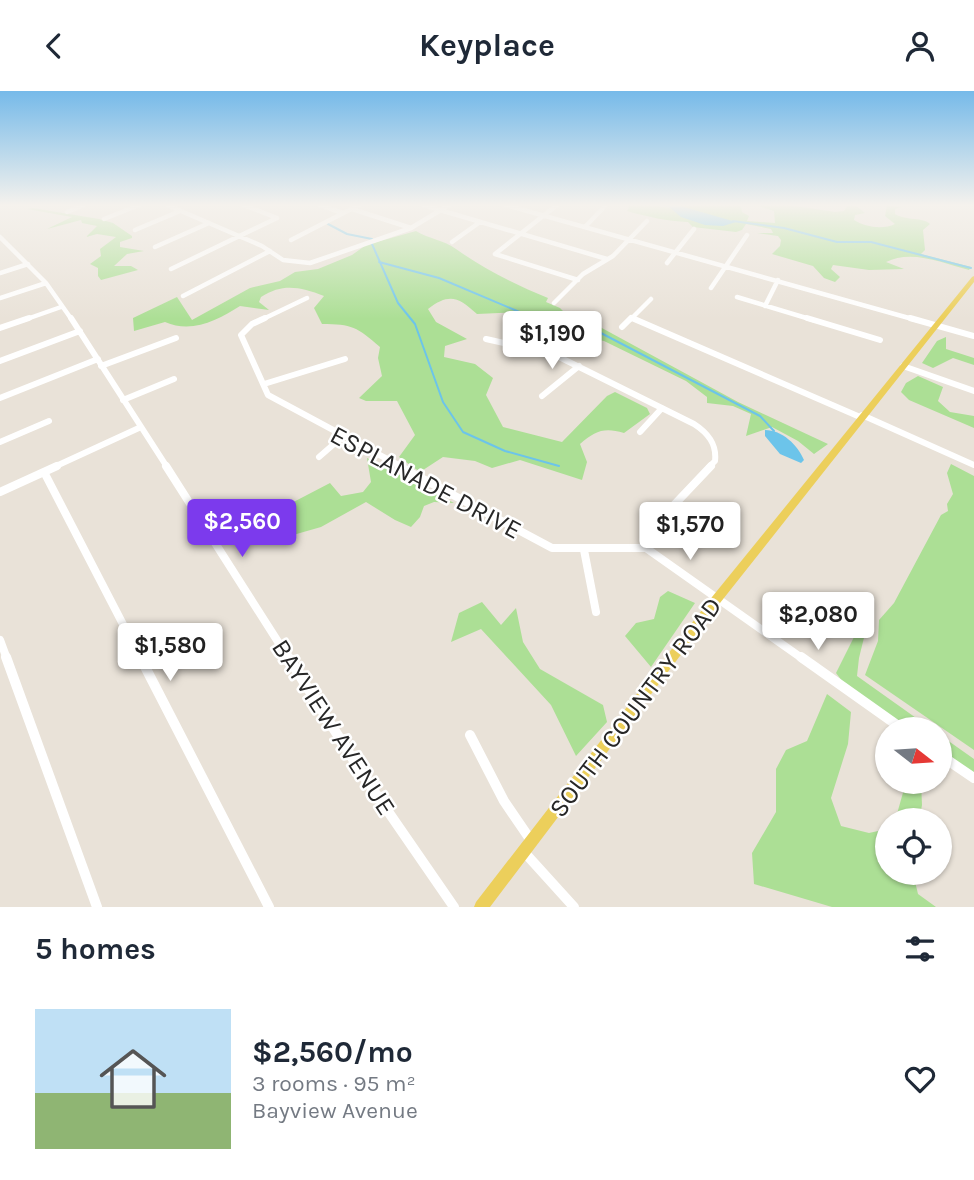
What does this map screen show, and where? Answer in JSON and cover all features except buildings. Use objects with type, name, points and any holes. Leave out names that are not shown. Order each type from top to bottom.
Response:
[{"type":"main road","name":"SOUTH COUNTRY ROAD","points":[[481,907],[533,843],[716,600],[974,278]]},
{"type":"street","name":"BAYVIEW AVENUE","points":[[6,243],[46,283],[80,331],[365,778],[454,907]]},
{"type":"street","points":[[155,247],[164,243]]},
{"type":"street","points":[[171,269],[227,243]]},
{"type":"street","points":[[253,243],[284,260],[317,262],[369,243]]},
{"type":"street","points":[[509,243],[495,254],[578,280]]},
{"type":"street","points":[[552,243],[607,259]]},
{"type":"street","points":[[554,303],[625,243]]},
{"type":"street","points":[[644,243],[974,336]]},
{"type":"street","points":[[667,263],[683,243]]},
{"type":"street","points":[[711,288],[742,243]]},
{"type":"street","points":[[0,250],[10,247]]},
{"type":"street","points":[[183,296],[270,251]]},
{"type":"street","points":[[0,273],[28,264]]},
{"type":"street","points":[[765,306],[778,280]]},
{"type":"street","points":[[0,298],[46,283]]},
{"type":"street","points":[[737,297],[880,340]]},
{"type":"street","name":"ESPLANADE DRIVE","points":[[307,298],[252,324],[241,335],[273,398],[552,548],[646,548]]},
{"type":"street","points":[[622,327],[651,299]]},
{"type":"street","points":[[0,328],[61,307]]},
{"type":"street","points":[[632,318],[974,465]]},
{"type":"street","points":[[0,361],[80,331]]},
{"type":"street","points":[[0,398],[176,338]]},
{"type":"street","points":[[486,339],[546,352],[701,428],[712,441],[717,455],[710,468],[656,524],[646,548],[885,717]]},
{"type":"street","points":[[264,384],[345,359]]},
{"type":"street","points":[[542,396],[579,366]]},
{"type":"street","points":[[903,366],[974,391]]},
{"type":"street","points":[[123,400],[174,379]]},
{"type":"street","points":[[640,432],[662,408]]},
{"type":"street","points":[[0,442],[49,421]]},
{"type":"street","points":[[0,492],[141,427]]},
{"type":"street","points":[[319,457],[342,437]]},
{"type":"street","points":[[44,472],[269,907]]},
{"type":"street","points":[[584,550],[596,612]]},
{"type":"street","points":[[0,640],[97,907]]},
{"type":"street","points":[[470,736],[504,801],[533,843]]},
{"type":"street","points":[[952,763],[974,779]]},
{"type":"street","points":[[525,853],[574,907]]},
{"type":"green space","points":[[108,243],[120,243],[120,247],[144,251],[127,254],[114,266],[131,266],[138,270],[101,280],[98,268],[90,264],[101,256],[100,249]]},
{"type":"green space","points":[[445,243],[500,276],[548,298],[546,302],[565,313],[600,327],[738,402],[828,444],[814,454],[798,441],[772,427],[746,436],[751,414],[733,406],[707,403],[707,397],[686,381],[604,341],[570,328],[526,323],[523,315],[518,312],[477,314],[465,304],[448,299],[428,309],[436,322],[467,339],[445,346],[444,357],[475,364],[493,378],[486,395],[503,427],[562,442],[607,396],[615,392],[647,408],[650,414],[624,433],[600,431],[580,444],[587,462],[582,480],[520,460],[492,468],[475,461],[443,457],[420,472],[399,457],[415,435],[397,401],[366,401],[359,398],[382,376],[378,358],[380,347],[354,328],[322,324],[314,308],[324,296],[307,290],[284,288],[261,297],[259,302],[269,310],[240,306],[204,324],[185,327],[165,322],[134,331],[133,318],[177,297],[192,320],[250,288],[280,281],[295,272],[318,269],[352,255],[366,245]]},
{"type":"green space","points":[[780,243],[924,243],[925,250],[921,254],[971,267],[969,270],[916,257],[896,258],[886,262],[904,269],[869,270],[833,265],[831,269],[840,277],[835,282],[824,278],[813,266],[772,254]]},
{"type":"green space","points":[[946,337],[946,349],[974,358],[974,365],[953,358],[933,368],[922,363],[937,341]]},
{"type":"green space","points":[[918,376],[943,387],[938,401],[950,412],[974,416],[974,428],[909,400],[901,392],[906,383]]},
{"type":"green space","points":[[367,458],[454,503],[434,502],[424,506],[420,517],[411,527],[366,502],[321,527],[286,537],[295,520],[282,508],[330,483],[341,496],[363,492],[371,482]]},
{"type":"green space","points":[[951,464],[974,476],[974,750],[952,735],[952,717],[926,717],[865,675],[878,641],[879,620],[894,603],[941,515],[948,511],[947,504],[953,494],[947,473]]},
{"type":"green space","points":[[668,591],[695,603],[651,667],[625,636],[636,623],[654,619],[660,597]]},
{"type":"green space","points":[[874,597],[857,676],[915,717],[893,717],[842,681],[836,673]]},
{"type":"green space","points":[[482,602],[501,625],[516,608],[523,642],[540,669],[603,705],[607,722],[576,756],[551,705],[481,629],[451,642],[459,613]]},
{"type":"green space","points":[[827,694],[851,712],[848,744],[831,798],[841,826],[869,833],[875,832],[875,885],[916,885],[918,894],[936,907],[832,907],[754,884],[752,853],[776,812],[776,769],[786,750],[807,741]]},
{"type":"green space","points":[[952,743],[974,759],[974,773],[952,758]]},
{"type":"green space","points":[[902,795],[922,795],[921,808],[899,808]]},
{"type":"water","points":[[765,430],[789,439],[804,460],[801,463],[780,454],[765,436]]},
{"type":"waterway","points":[[875,243],[971,268]]},
{"type":"waterway","points":[[372,244],[380,262]]},
{"type":"waterway","points":[[380,262],[439,278],[536,319],[599,332],[760,416],[774,431]]},
{"type":"waterway","points":[[380,262],[398,303],[415,324],[443,402],[463,432],[505,451],[559,466]]}]
